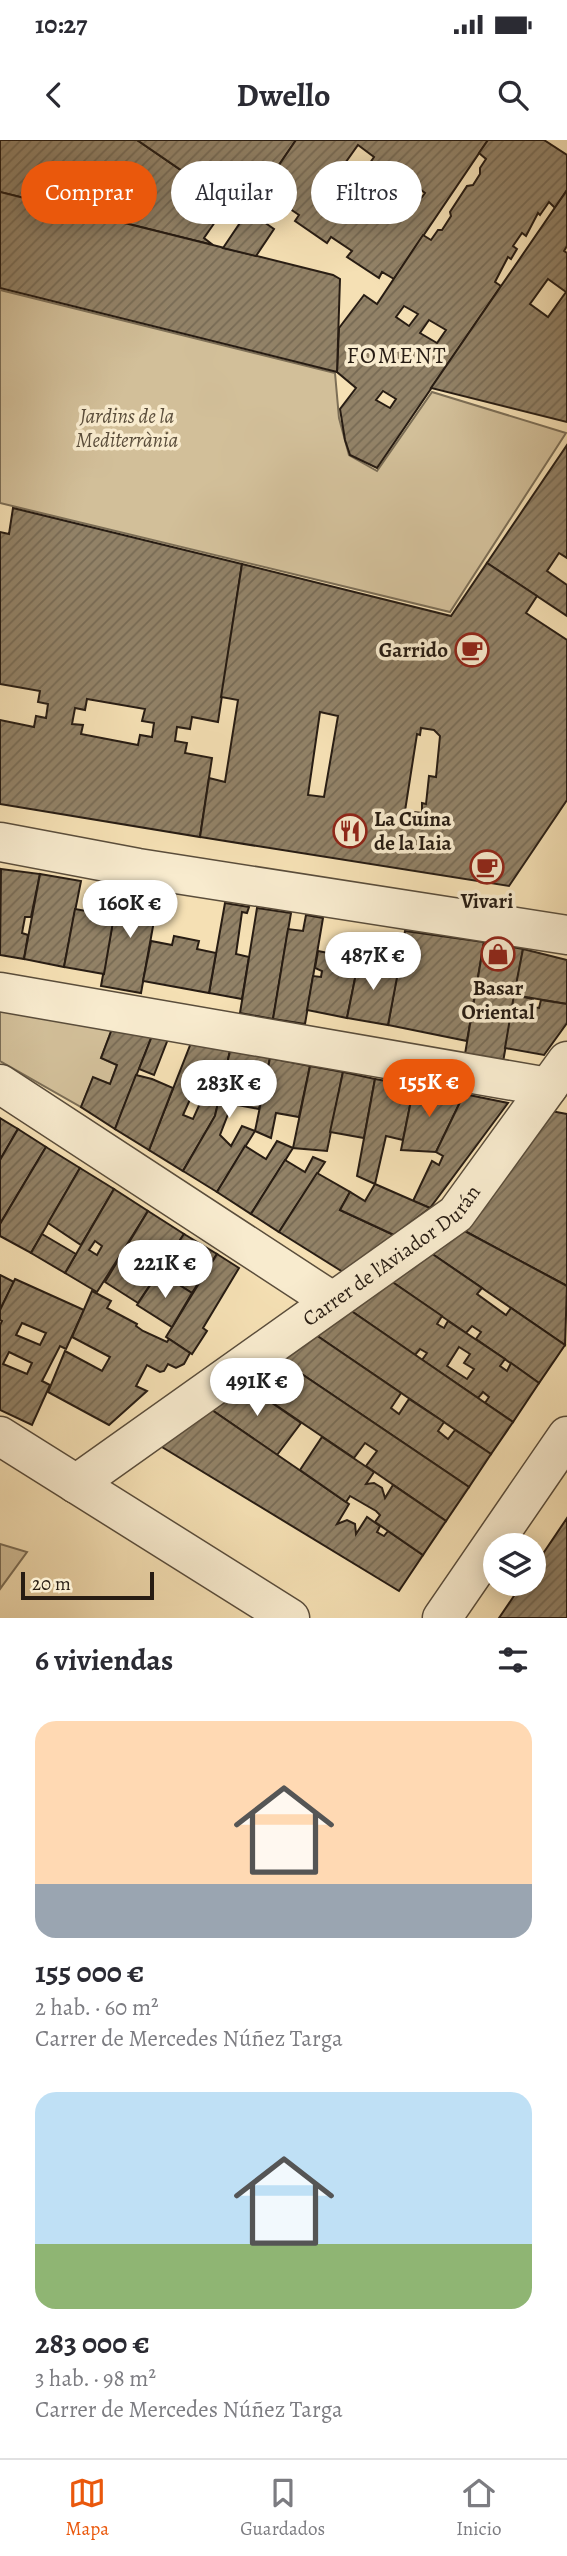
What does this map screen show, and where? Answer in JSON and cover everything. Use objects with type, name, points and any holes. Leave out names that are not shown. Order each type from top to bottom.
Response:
[{"type":"street","points":[[0,842],[138,868],[567,935]]},
{"type":"street","points":[[0,992],[557,1074]]},
{"type":"street","name":"Carrer de l'Aviador Durán","points":[[76,1484],[456,1214],[557,1074]]},
{"type":"street","points":[[0,1084],[332,1301]]},
{"type":"street","points":[[0,1436],[290,1618]]},
{"type":"street","points":[[442,1618],[567,1436]]},
{"type":"green space","name":"Jardins de la Mediterrània","points":[[0,290],[335,373],[339,418],[349,455],[377,471],[432,392],[566,433],[450,612],[0,503]]},
{"type":"green space","points":[[0,1009],[112,1029],[101,1058],[117,1065],[110,1084],[93,1078],[81,1107],[0,1061]]},
{"type":"green space","points":[[0,1544],[27,1552],[0,1589]]},
{"type":"building","points":[[0,140],[137,140],[171,163],[171,224],[214,224],[204,238],[213,245],[129,224],[157,224],[157,161],[21,161],[21,197],[0,192]]},
{"type":"building","points":[[137,140],[296,140],[282,161],[171,161],[171,163]]},
{"type":"building","points":[[296,140],[488,140],[394,279],[382,272],[379,278],[347,257],[352,251],[331,237],[327,243],[297,222],[297,161],[282,161]]},
{"type":"building","points":[[488,140],[544,140],[567,155],[567,190],[555,208],[549,202],[540,215],[538,213],[526,236],[522,233],[513,246],[517,249],[511,259],[508,257],[495,282],[501,286],[377,468],[350,455],[345,440],[340,409],[356,388],[337,372],[339,328],[364,295],[377,304],[423,235],[431,240],[438,230],[442,230],[467,186],[473,185],[480,174],[480,168],[486,159],[479,153]],"holes":[[[404,306],[418,314],[409,326],[396,317]],[[429,320],[446,330],[437,343],[420,333]],[[383,391],[396,399],[390,408],[376,400]]]},
{"type":"building","points":[[567,190],[567,246],[564,251],[567,253],[567,422],[431,388]],"holes":[[[548,279],[566,292],[548,317],[530,304]]]},
{"type":"building","points":[[0,192],[21,197],[21,224],[128,224],[333,275],[340,279],[337,372],[0,288]]},
{"type":"building","points":[[239,224],[267,224],[274,229],[256,256],[223,248]]},
{"type":"building","points":[[567,445],[567,558],[559,553],[547,571],[567,585],[567,616],[487,563]]},
{"type":"building","points":[[13,508],[242,564],[218,722],[192,717],[190,729],[177,727],[175,741],[187,743],[185,753],[212,758],[200,837],[0,804],[0,720],[34,727],[36,716],[46,718],[48,704],[38,702],[40,691],[0,684],[0,532],[9,534]],"holes":[[[87,699],[145,709],[142,721],[154,723],[152,737],[140,735],[138,745],[81,734],[83,725],[72,724],[75,708],[85,710]]]},
{"type":"building","points":[[487,563],[537,596],[526,613],[567,640],[567,800],[509,886],[200,837],[209,778],[225,782],[238,700],[221,697],[242,564],[451,616]],"holes":[[[320,712],[338,716],[324,797],[308,795]],[[421,728],[434,730],[440,736],[436,777],[429,776],[426,804],[422,803],[422,813],[405,811],[417,734],[420,735]]]},
{"type":"building","points":[[1,869],[40,874],[31,917],[25,917],[22,933],[28,935],[24,959],[0,955]]},
{"type":"building","points":[[40,874],[81,881],[64,967],[24,959]]},
{"type":"building","points":[[119,887],[159,893],[141,993],[101,986]]},
{"type":"building","points":[[225,903],[249,907],[247,913],[242,912],[236,954],[249,957],[242,999],[209,993]]},
{"type":"building","points":[[257,908],[291,913],[273,1019],[240,1013]]},
{"type":"building","points":[[75,909],[114,916],[104,974],[64,967]]},
{"type":"building","points":[[306,915],[323,918],[305,1024],[273,1019],[288,929],[303,931]]},
{"type":"building","points":[[405,931],[484,942],[467,1041],[388,1025]]},
{"type":"building","points":[[174,936],[199,941],[197,949],[216,953],[209,993],[143,981],[151,941],[172,945]]},
{"type":"building","points":[[484,942],[523,949],[503,1062],[465,1054]]},
{"type":"building","points":[[523,949],[567,960],[567,1004],[514,995]]},
{"type":"building","points":[[318,951],[359,959],[347,1018],[307,1010],[313,976],[321,977],[322,971],[315,968]]},
{"type":"building","points":[[359,959],[399,967],[388,1025],[347,1018]]},
{"type":"building","points":[[514,995],[533,999],[532,1007],[539,1008],[541,1000],[567,1004],[567,1023],[544,1055],[505,1048]]},
{"type":"building","points":[[112,1029],[152,1036],[115,1129],[81,1107],[93,1077],[110,1084],[117,1065],[101,1058]]},
{"type":"building","points":[[152,1036],[168,1039],[154,1075],[139,1069]]},
{"type":"building","points":[[191,1043],[230,1051],[215,1116],[183,1171],[149,1150]],"holes":[[[192,1095],[202,1099],[193,1119],[183,1115]]]},
{"type":"building","points":[[230,1051],[270,1058],[259,1109],[232,1104],[220,1135],[231,1146],[242,1126],[255,1131],[217,1192],[183,1171],[215,1116]]},
{"type":"building","points":[[270,1058],[310,1066],[299,1117],[276,1113],[271,1138],[255,1131]]},
{"type":"building","points":[[310,1066],[343,1072],[327,1151],[293,1148]]},
{"type":"building","points":[[343,1072],[375,1079],[364,1138],[330,1132]]},
{"type":"building","points":[[136,1075],[173,1088],[149,1150],[115,1129]]},
{"type":"building","points":[[375,1079],[414,1086],[403,1140],[386,1136],[375,1184],[357,1176]]},
{"type":"building","points":[[414,1086],[464,1094],[436,1152],[401,1150]]},
{"type":"building","points":[[464,1094],[508,1103],[430,1208],[413,1201],[432,1161],[439,1165],[443,1156],[436,1152]]},
{"type":"building","points":[[551,1111],[567,1114],[567,1286],[459,1228]]},
{"type":"building","points":[[0,1118],[18,1129],[0,1160]]},
{"type":"building","points":[[18,1129],[46,1147],[0,1224],[0,1160]]},
{"type":"building","points":[[277,1141],[293,1148],[251,1214],[217,1192],[245,1146],[266,1159]]},
{"type":"building","points":[[46,1147],[80,1168],[31,1253],[0,1236],[0,1224]]},
{"type":"building","points":[[313,1157],[325,1162],[279,1232],[251,1214],[285,1160],[305,1172]]},
{"type":"building","points":[[80,1168],[114,1189],[81,1245],[48,1223]]},
{"type":"building","points":[[317,1173],[350,1192],[340,1210],[394,1235],[343,1272],[279,1232]]},
{"type":"building","points":[[375,1184],[430,1208],[394,1235],[340,1210],[350,1192],[365,1201]]},
{"type":"building","points":[[114,1189],[148,1211],[97,1292],[65,1273]],"holes":[[[95,1241],[102,1246],[97,1255],[89,1250]]]},
{"type":"building","points":[[148,1211],[184,1234],[138,1303],[105,1282]]},
{"type":"building","points":[[459,1228],[567,1286],[565,1345],[428,1251]]},
{"type":"building","points":[[42,1234],[76,1254],[65,1273],[31,1253]]},
{"type":"building","points":[[184,1234],[217,1254],[192,1293],[165,1276],[167,1273],[162,1267]]},
{"type":"building","points":[[428,1251],[482,1288],[477,1294],[506,1315],[511,1308],[565,1345],[539,1383],[476,1339],[481,1332],[472,1326],[466,1333],[388,1279]]},
{"type":"building","points":[[217,1254],[239,1268],[203,1328],[207,1331],[192,1354],[166,1337]]},
{"type":"building","points":[[0,1275],[14,1282],[0,1310]]},
{"type":"building","points":[[165,1276],[192,1293],[172,1327],[137,1305],[155,1278],[162,1282]]},
{"type":"building","points":[[15,1279],[84,1310],[66,1349],[60,1346],[42,1381],[50,1385],[32,1425],[0,1410],[0,1310]],"holes":[[[22,1323],[46,1333],[40,1345],[16,1335]],[[9,1352],[32,1363],[27,1374],[3,1364]]]},
{"type":"building","points":[[388,1279],[442,1316],[437,1324],[444,1328],[448,1321],[505,1359],[500,1366],[507,1371],[511,1363],[539,1383],[513,1422],[485,1403],[489,1397],[483,1392],[478,1398],[422,1360],[427,1353],[420,1349],[415,1355],[347,1308]],"holes":[[[459,1347],[470,1354],[464,1363],[474,1369],[467,1379],[447,1366]]]},
{"type":"building","points":[[92,1291],[111,1301],[107,1308],[137,1324],[143,1331],[167,1342],[169,1339],[190,1353],[184,1364],[176,1368],[168,1364],[164,1371],[160,1372],[147,1365],[136,1386],[147,1391],[109,1425],[48,1392],[65,1351],[102,1371],[110,1357],[72,1337]]},
{"type":"building","points":[[347,1308],[513,1422],[491,1454],[313,1333]]},
{"type":"building","points":[[313,1333],[401,1393],[391,1408],[399,1414],[409,1399],[444,1422],[438,1431],[448,1439],[455,1430],[491,1454],[469,1487],[278,1358]]},
{"type":"building","points":[[278,1358],[469,1487],[446,1521],[366,1466],[377,1451],[365,1443],[354,1458],[243,1383]]},
{"type":"building","points":[[243,1383],[301,1423],[277,1455],[209,1408]]},
{"type":"building","points":[[209,1408],[349,1504],[337,1524],[347,1520],[355,1524],[356,1534],[367,1517],[380,1526],[377,1532],[384,1536],[388,1531],[423,1555],[399,1591],[157,1444]]},
{"type":"building","points":[[322,1437],[374,1472],[366,1484],[374,1483],[382,1488],[385,1498],[393,1485],[446,1521],[423,1555],[375,1522],[380,1515],[376,1511],[350,1496],[346,1502],[300,1470]]},
{"type":"building","points":[[567,1518],[567,1618],[499,1618],[514,1596],[546,1596],[546,1549]]},
{"type":"place","name":"Garrido","points":[[472,650]]},
{"type":"place","name":"La Cuina de la Iaia","points":[[350,831]]},
{"type":"place","name":"Vivari","points":[[487,867]]},
{"type":"place","name":"Basar Oriental","points":[[498,954]]},
{"type":"district","name":"FOMENT","points":[[397,355]]}]
